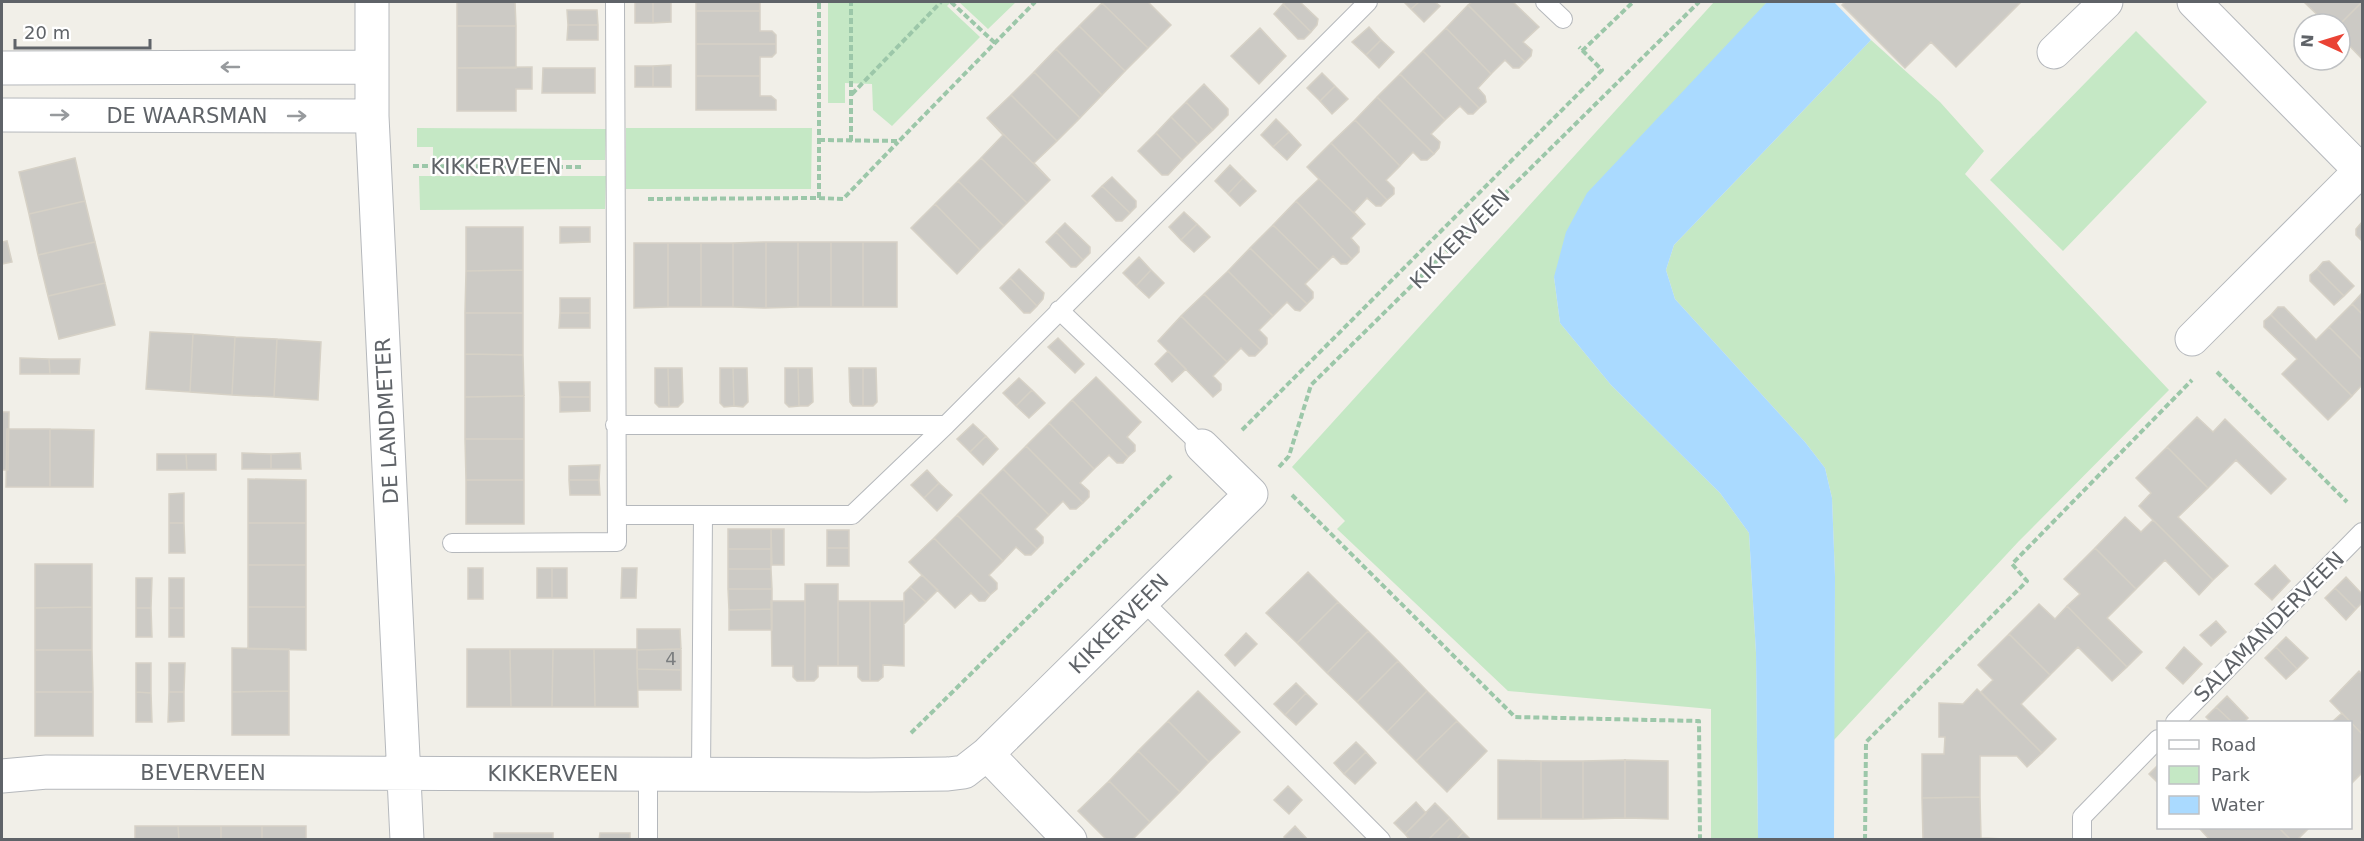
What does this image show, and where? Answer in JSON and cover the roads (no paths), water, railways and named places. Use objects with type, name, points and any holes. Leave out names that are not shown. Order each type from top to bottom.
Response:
[{"type":"street","name":"DE LANDMETER","points":[[372,2],[372,116],[408,840]]},
{"type":"street","points":[[2054,52],[2106,2]]},
{"type":"street","points":[[2194,2],[2362,170],[2200,351]]},
{"type":"street","points":[[2,68],[372,67]]},
{"type":"street","name":"DE WAARSMAN","points":[[2,115],[372,116]]},
{"type":"street","name":"KIKKERVEEN","points":[[404,773],[868,775],[964,772],[987,754],[1261,485],[1202,446]]},
{"type":"street","points":[[987,754],[1038,824],[1070,840]]},
{"type":"street","name":"BEVERVEEN","points":[[2,776],[47,772],[404,773]]},
{"type":"lane","points":[[452,543],[617,542],[615,2]]},
{"type":"lane","points":[[616,515],[852,515],[1368,2]]},
{"type":"lane","points":[[1545,2],[1563,19]]},
{"type":"lane","points":[[1059,310],[1202,446]]},
{"type":"lane","points":[[615,425],[945,425]]},
{"type":"lane","points":[[701,774],[703,515]]},
{"type":"lane","name":"SALAMANDERVEEN","points":[[2177,721],[2362,532]]},
{"type":"lane","points":[[1143,601],[1381,840]]},
{"type":"lane","points":[[2082,840],[2082,817],[2157,740]]},
{"type":"lane","points":[[648,774],[648,840]]},
{"type":"water","points":[[1767,2],[1834,2],[1871,40],[1674,245],[1666,270],[1675,299],[1805,442],[1825,468],[1832,498],[1835,576],[1834,839],[1758,839],[1756,653],[1749,533],[1720,493],[1611,385],[1560,323],[1554,277],[1566,232],[1587,193]]}]
